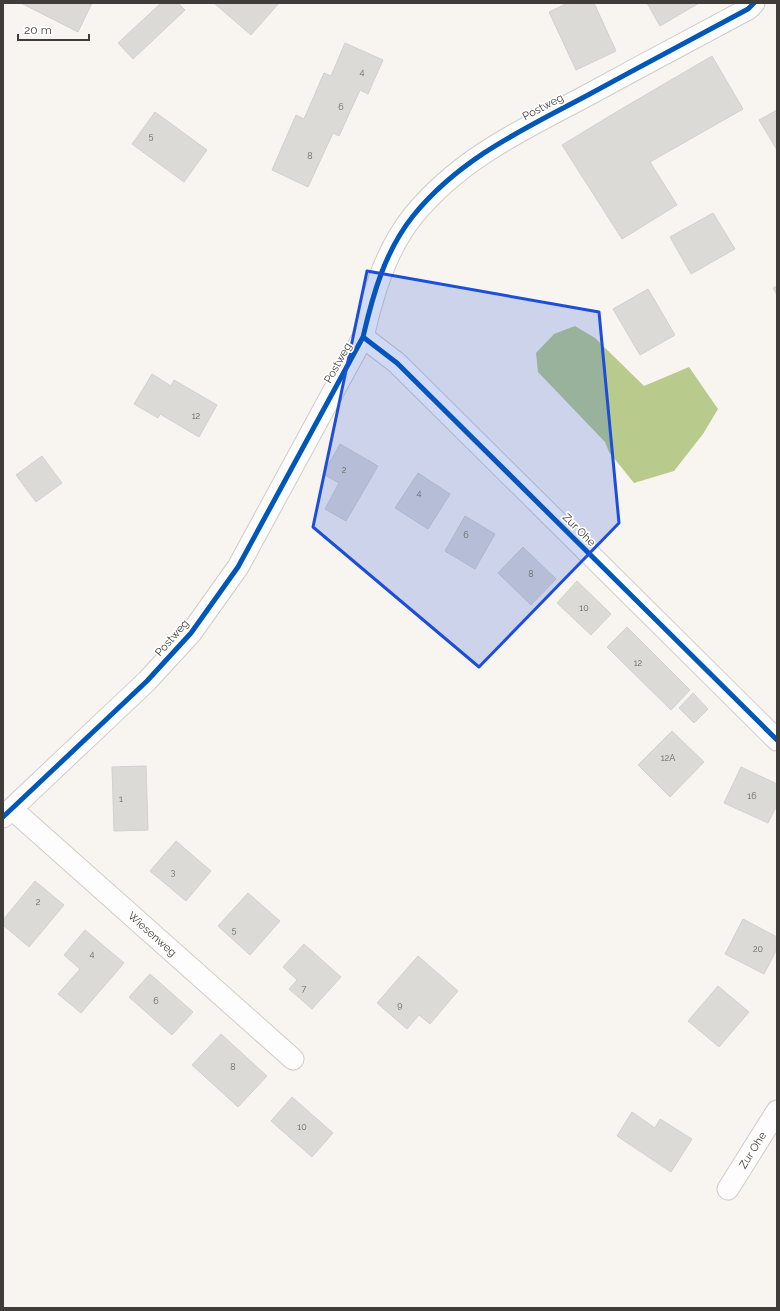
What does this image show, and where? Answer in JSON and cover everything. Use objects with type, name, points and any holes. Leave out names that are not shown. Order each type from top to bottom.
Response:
[{"type":"street","name":"Postweg","points":[[7,813],[147,681],[191,632],[238,567],[363,337],[372,298],[385,262],[413,216],[457,172],[497,143],[748,9],[754,3]]},
{"type":"street","name":"Zur Ohe","points":[[363,337],[397,362],[777,740]]},
{"type":"street","name":"Wiesenweg","points":[[7,813],[293,1059]]},
{"type":"street","name":"Zur Ohe","points":[[728,1189],[777,1111]]},
{"type":"highlighted area","points":[[367,271],[599,312],[619,523],[479,667],[313,527]]},
{"type":"shaded area","points":[[575,326],[595,338],[644,386],[689,367],[718,409],[703,434],[674,471],[634,483],[609,452],[605,442],[538,372],[536,353],[554,334]]},
{"type":"building","points":[[21,3],[92,3],[78,32]]},
{"type":"building","points":[[161,3],[178,3],[185,10],[133,59],[118,43]]},
{"type":"building","points":[[214,3],[279,3],[251,35]]},
{"type":"building","points":[[568,3],[594,3],[616,51],[576,70],[549,12]]},
{"type":"building","points":[[647,3],[699,3],[660,26]]},
{"type":"building","points":[[345,43],[383,60],[368,94],[360,90],[339,136],[333,133],[308,187],[272,170],[296,115],[304,119],[324,73],[331,76]]},
{"type":"building","points":[[712,56],[743,109],[650,162],[677,205],[622,239],[562,145]]},
{"type":"building","points":[[777,110],[777,150],[759,120]]},
{"type":"building","points":[[155,112],[207,150],[184,182],[132,144]]},
{"type":"building","points":[[713,213],[735,249],[691,274],[670,237]]},
{"type":"building","points":[[777,286],[777,295],[773,288]]},
{"type":"building","points":[[648,289],[675,335],[640,355],[613,309]]},
{"type":"building","points":[[152,374],[171,386],[174,380],[217,405],[199,437],[160,414],[158,418],[134,404]]},
{"type":"building","points":[[340,444],[378,466],[346,521],[325,509],[339,483],[323,474]]},
{"type":"building","points":[[42,456],[62,483],[36,502],[16,475]]},
{"type":"building","points":[[418,473],[450,494],[428,529],[395,508]]},
{"type":"building","points":[[465,516],[495,534],[475,569],[445,551]]},
{"type":"building","points":[[523,547],[556,579],[531,605],[498,573]]},
{"type":"building","points":[[577,581],[611,614],[591,635],[557,603]]},
{"type":"building","points":[[627,627],[690,690],[671,710],[607,647]]},
{"type":"building","points":[[693,693],[708,709],[694,723],[679,708]]},
{"type":"building","points":[[672,731],[704,762],[670,797],[638,765]]},
{"type":"building","points":[[146,766],[148,830],[114,831],[112,767]]},
{"type":"building","points":[[741,767],[777,784],[777,805],[768,823],[724,803]]},
{"type":"building","points":[[176,841],[211,871],[186,901],[150,871]]},
{"type":"building","points":[[35,881],[64,905],[29,947],[3,925],[3,920]]},
{"type":"building","points":[[248,893],[280,921],[250,955],[218,926]]},
{"type":"building","points":[[743,919],[777,937],[777,949],[764,974],[725,954]]},
{"type":"building","points":[[85,930],[124,963],[81,1013],[58,994],[80,969],[64,955]]},
{"type":"building","points":[[304,944],[341,977],[312,1009],[289,989],[297,980],[283,967]]},
{"type":"building","points":[[418,956],[458,991],[430,1024],[419,1015],[407,1029],[377,1003]]},
{"type":"building","points":[[150,974],[193,1012],[172,1035],[129,997]]},
{"type":"building","points":[[718,986],[749,1012],[719,1047],[688,1021]]},
{"type":"building","points":[[221,1034],[267,1076],[238,1107],[192,1065]]},
{"type":"building","points":[[292,1097],[333,1133],[312,1157],[271,1121]]},
{"type":"building","points":[[632,1112],[655,1128],[660,1119],[692,1139],[671,1172],[617,1136]]},
{"type":"cycle path","points":[[3,817],[147,681],[191,633],[238,567],[363,337],[381,274],[395,244],[403,229],[431,196],[451,177],[494,146],[748,9],[754,3]]},
{"type":"cycle path","points":[[363,337],[397,363],[777,740]]}]
